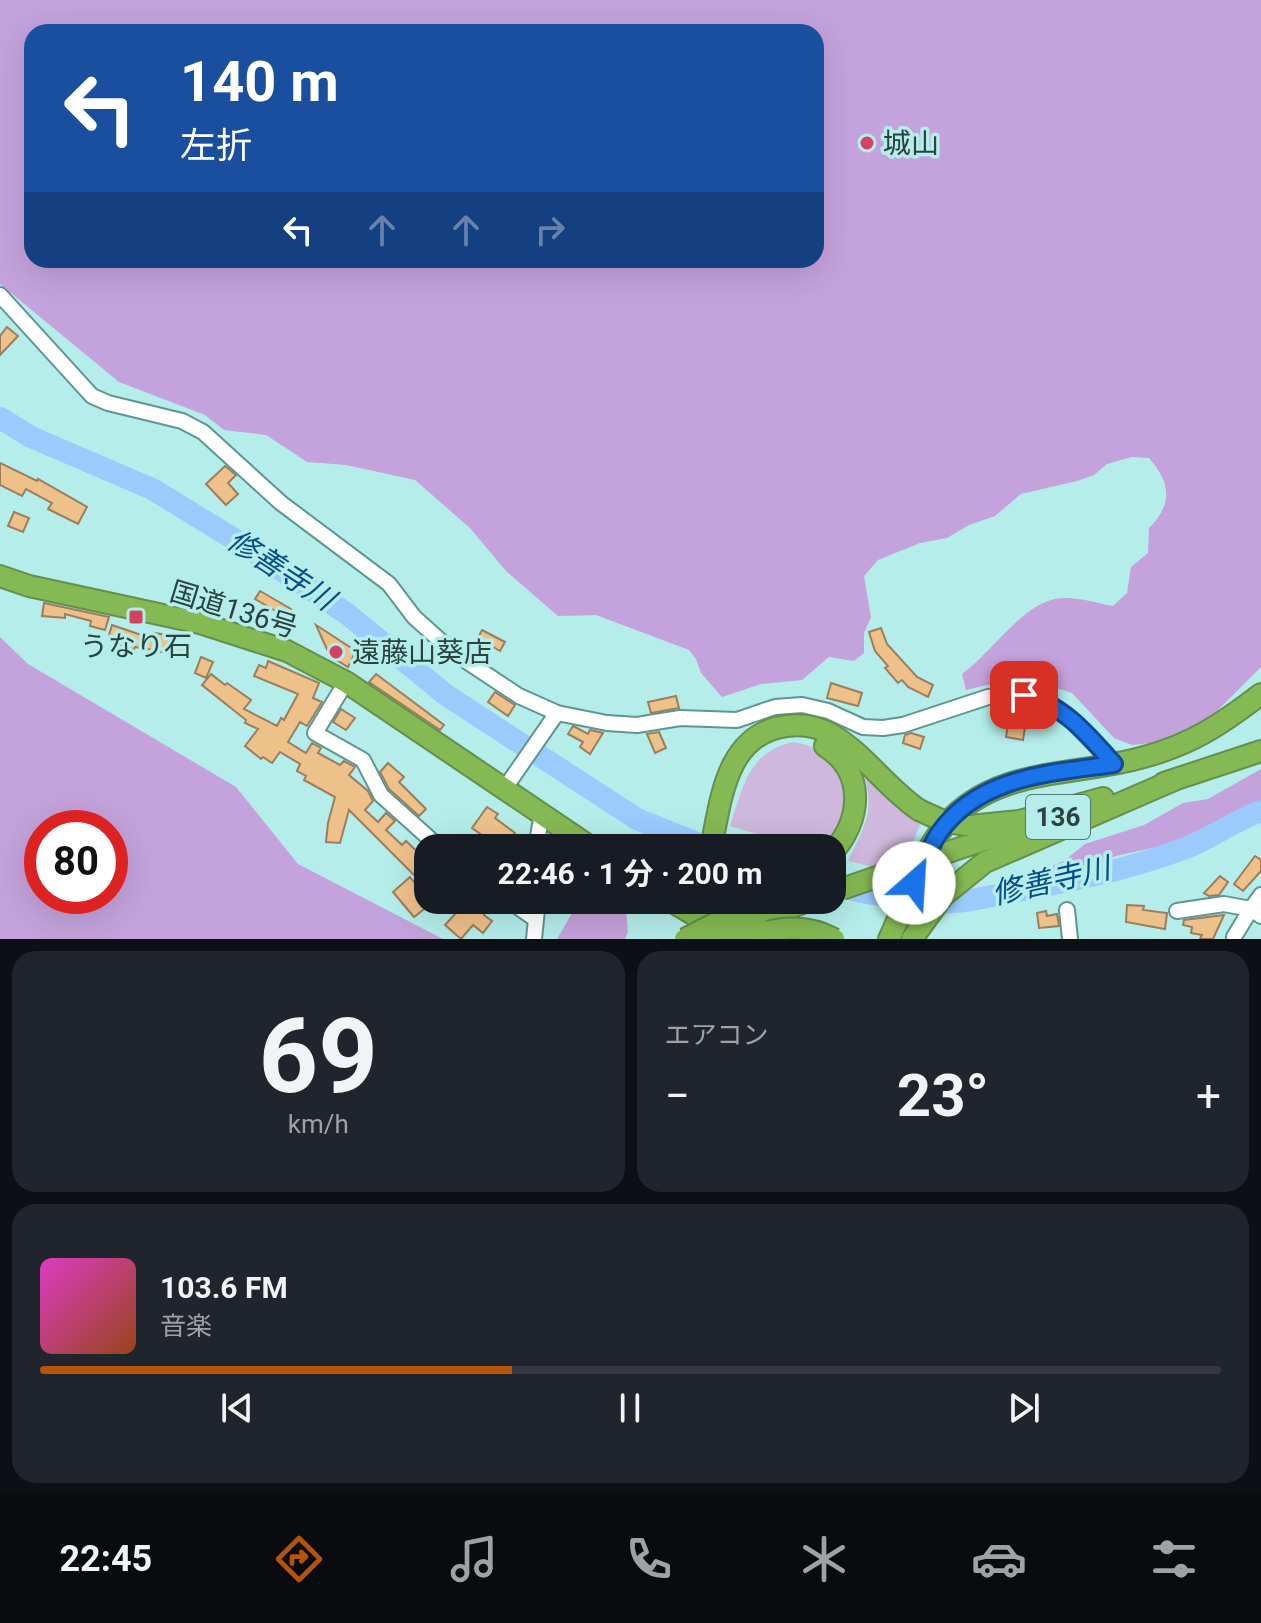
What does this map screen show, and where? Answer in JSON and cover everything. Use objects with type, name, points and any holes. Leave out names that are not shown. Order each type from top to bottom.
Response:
[{"type":"highway","name":"国道136号","points":[[0,576],[29,586],[200,623],[287,651],[346,682],[508,783],[572,834]]},
{"type":"highway","name":"136","points":[[898,937],[914,883],[944,827],[979,796],[1019,779],[1141,758],[1193,740],[1218,727],[1261,694]]},
{"type":"highway","points":[[718,834],[726,781],[736,757],[761,734],[793,725],[815,728],[835,737],[919,810],[968,836]]},
{"type":"highway","points":[[718,834],[736,779],[750,758],[768,743],[790,737],[813,740],[842,758],[848,766],[856,789],[854,814],[845,834]]},
{"type":"highway","name":"136","points":[[846,887],[968,836],[1150,787],[1261,751]]},
{"type":"highway","points":[[898,937],[971,872],[1001,854],[1174,780]]},
{"type":"highway","points":[[685,939],[733,914]]},
{"type":"highway","points":[[715,939],[777,914]]},
{"type":"highway","points":[[703,919],[755,939]]},
{"type":"highway","points":[[743,939],[769,930],[796,927],[821,932],[834,939]]},
{"type":"street","points":[[0,295],[92,396],[108,403],[182,421],[203,432],[281,503],[389,584],[414,617],[454,653],[519,696],[557,713],[637,725],[672,719],[737,720],[775,707],[802,705],[828,711],[863,727],[883,728],[903,725],[988,697],[1024,695],[1049,703],[1069,718],[1114,764]]},
{"type":"street","points":[[346,682],[315,733],[363,760],[381,795],[424,834]]},
{"type":"street","points":[[508,783],[557,713]]},
{"type":"street","points":[[538,834],[542,813]]},
{"type":"street","points":[[1234,937],[1256,912],[1261,895]]},
{"type":"street","points":[[1177,911],[1224,904],[1256,912]]},
{"type":"street","points":[[1067,910],[1070,939]]},
{"type":"street","points":[[528,914],[535,919]]},
{"type":"street","points":[[534,939],[536,914]]},
{"type":"shaded area","points":[[0,0],[1261,0],[1261,667],[1208,720],[1152,743],[1132,745],[1114,738],[1072,693],[1021,677],[966,690],[962,674],[1021,618],[1048,601],[1081,599],[1113,606],[1127,593],[1131,567],[1148,553],[1149,528],[1165,502],[1162,476],[1149,458],[1132,457],[1107,464],[1094,475],[1077,481],[1021,494],[995,516],[969,525],[947,538],[920,543],[878,560],[864,576],[871,617],[864,633],[864,653],[854,661],[829,657],[802,680],[761,684],[722,697],[701,673],[689,650],[596,615],[558,616],[506,571],[470,528],[415,480],[346,465],[307,462],[266,435],[224,430],[205,415],[119,382],[0,284]]},
{"type":"shaded area","points":[[0,637],[28,664],[236,787],[298,864],[443,939],[0,939]]},
{"type":"shaded area","points":[[793,742],[815,749],[838,769],[845,789],[846,818],[838,834],[757,834],[730,826],[750,773],[766,754]]},
{"type":"shaded area","points":[[861,768],[922,821],[906,857],[878,868],[848,861],[869,807],[867,784]]},
{"type":"shaded area","points":[[1261,769],[1261,804],[1229,817],[1193,839],[1116,856],[1087,870],[1061,871],[1049,877],[1045,874],[1050,867],[1064,861],[1085,844],[1144,825],[1183,803],[1208,799]]},
{"type":"shaded area","points":[[572,914],[626,914],[628,932],[625,939],[557,939]]},
{"type":"building","points":[[7,327],[18,336],[0,355],[0,336]]},
{"type":"building","points":[[0,463],[38,479],[87,507],[78,524],[48,509],[52,503],[26,489],[22,496],[0,485]]},
{"type":"building","points":[[225,466],[236,475],[228,483],[238,494],[226,505],[206,484]]},
{"type":"building","points":[[14,512],[29,518],[23,532],[8,526]]},
{"type":"building","points":[[260,591],[291,609],[286,617],[255,599]]},
{"type":"building","points":[[44,603],[109,617],[105,630],[90,626],[91,621],[65,614],[65,618],[42,616]]},
{"type":"building","points":[[112,625],[153,639],[154,633],[188,638],[185,656],[135,647],[134,650],[115,644],[117,638],[109,635]]},
{"type":"building","points":[[316,625],[356,651],[348,667],[330,656]]},
{"type":"building","points":[[881,628],[887,644],[917,677],[933,685],[928,697],[908,687],[902,680],[898,683],[885,668],[888,666],[875,651],[869,632]]},
{"type":"building","points":[[482,630],[505,642],[500,651],[486,643],[482,650],[474,646]]},
{"type":"building","points":[[201,657],[213,662],[206,678],[195,673]]},
{"type":"building","points":[[268,661],[319,683],[313,698],[322,702],[307,726],[300,722],[288,742],[306,753],[312,743],[321,748],[318,753],[340,765],[344,761],[355,767],[349,775],[368,791],[373,801],[365,810],[378,822],[386,813],[395,821],[386,830],[402,845],[406,841],[414,849],[414,875],[349,810],[340,843],[326,842],[335,797],[304,780],[306,776],[297,771],[300,764],[280,752],[272,763],[263,757],[261,759],[245,746],[258,729],[245,723],[246,720],[202,685],[211,674],[251,700],[244,709],[277,726],[281,718],[284,720],[298,694],[254,676],[259,665],[266,668]]},
{"type":"building","points":[[376,674],[444,725],[440,730],[369,682]]},
{"type":"building","points":[[831,683],[862,693],[858,706],[827,698]]},
{"type":"building","points":[[495,692],[515,705],[508,716],[488,702]]},
{"type":"building","points":[[676,696],[679,708],[651,713],[648,702]]},
{"type":"building","points":[[1011,706],[1028,709],[1023,740],[1006,737]]},
{"type":"building","points":[[341,709],[355,718],[346,730],[333,722]]},
{"type":"building","points":[[573,726],[588,734],[590,730],[603,733],[590,754],[580,747],[583,742],[568,734]]},
{"type":"building","points":[[659,732],[666,748],[655,753],[647,734]]},
{"type":"building","points":[[911,733],[924,737],[920,749],[903,743],[905,735]]},
{"type":"building","points":[[388,763],[404,777],[399,782],[426,809],[419,816],[389,789],[380,772]]},
{"type":"building","points":[[487,807],[498,814],[495,818],[515,833],[480,834],[472,828]]},
{"type":"building","points":[[1255,856],[1261,860],[1261,871],[1243,891],[1234,884]]},
{"type":"building","points":[[1220,876],[1228,882],[1219,895],[1204,893]]},
{"type":"building","points":[[410,877],[414,882],[414,914],[418,914],[414,917],[393,892]]},
{"type":"building","points":[[1127,905],[1167,913],[1165,929],[1126,922]]},
{"type":"building","points":[[1046,911],[1047,916],[1057,914],[1059,926],[1039,928],[1037,913]]},
{"type":"building","points":[[455,914],[485,914],[492,921],[483,933],[473,925],[461,939],[445,925]]},
{"type":"building","points":[[1224,915],[1213,939],[1200,939],[1202,935],[1191,933],[1192,927],[1183,925],[1184,920]]},
{"type":"waterway","name":"修善寺川","points":[[0,418],[31,437],[152,489],[239,542],[346,613],[446,695],[637,819],[674,834]]},
{"type":"waterway","name":"修善寺川","points":[[846,889],[915,901],[966,901],[1076,880],[1157,858],[1193,845],[1261,811]]},
{"type":"place","name":"城山","points":[[867,143]]},
{"type":"place","name":"うなり石","points":[[136,617]]},
{"type":"place","name":"遠藤山葵店","points":[[336,652]]},
{"type":"route","points":[[914,883],[937,836],[954,816],[979,796],[1019,779],[1114,764],[1069,718],[1049,703],[1024,695]]}]
